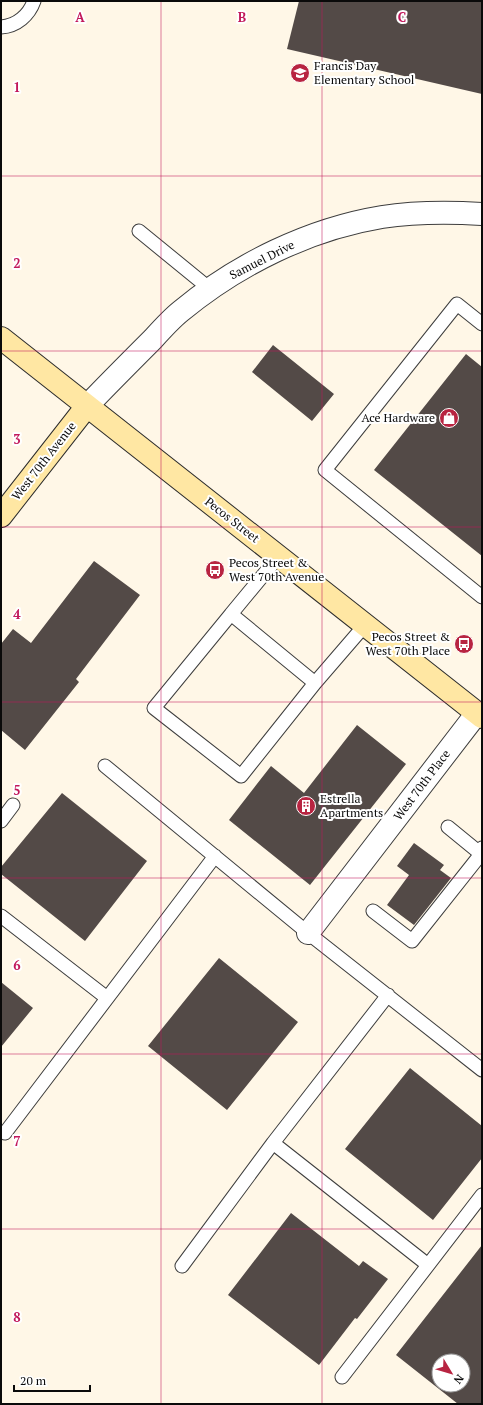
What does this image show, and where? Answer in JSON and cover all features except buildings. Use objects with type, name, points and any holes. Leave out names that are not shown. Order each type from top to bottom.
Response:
[{"type":"main road","name":"Pecos Street","points":[[1,338],[480,715]]},
{"type":"main road","name":"West 70th Avenue","points":[[1,516],[87,406]]},
{"type":"street","name":"Samuel Drive","points":[[87,406],[180,311],[226,278],[276,251],[325,231],[382,217],[451,212],[482,214]]},
{"type":"street","name":"West 70th Place","points":[[308,933],[480,715]]},
{"type":"lane","points":[[1,27],[7,27],[18,22],[28,14],[34,1]]},
{"type":"lane","points":[[139,232],[210,289]]},
{"type":"lane","points":[[482,324],[457,304],[325,470],[482,597]]},
{"type":"lane","points":[[279,556],[154,708],[242,776],[316,683],[365,625]]},
{"type":"lane","points":[[231,614],[316,683]]},
{"type":"lane","points":[[105,766],[308,933],[482,1070]]},
{"type":"lane","points":[[1,820],[13,805]]},
{"type":"lane","points":[[373,911],[412,941],[481,851],[448,827]]},
{"type":"lane","points":[[5,1133],[215,856]]},
{"type":"lane","points":[[1,916],[107,998]]},
{"type":"lane","points":[[182,1266],[273,1142],[388,995]]},
{"type":"lane","points":[[273,1142],[428,1265]]},
{"type":"lane","points":[[342,1377],[482,1195]]},
{"type":"place","name":"Francis Day Elementary School","points":[[300,73]]},
{"type":"place","name":"Ace Hardware","points":[[449,418]]},
{"type":"place","name":"Pecos Street & West 70th Avenue","points":[[215,570]]},
{"type":"place","name":"Pecos Street & West 70th Place","points":[[464,644]]},
{"type":"place","name":"Estrella Apartments","points":[[306,806]]}]
